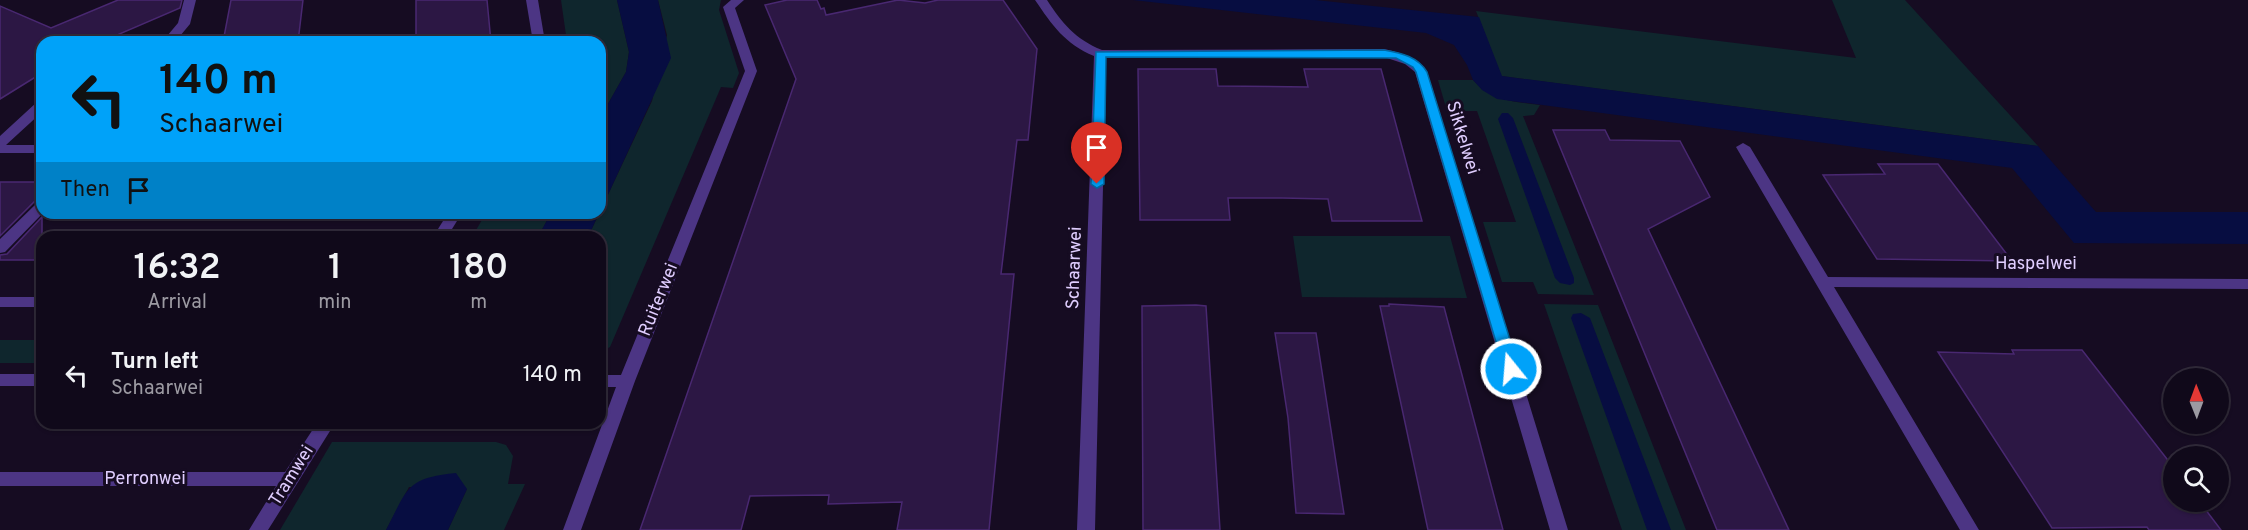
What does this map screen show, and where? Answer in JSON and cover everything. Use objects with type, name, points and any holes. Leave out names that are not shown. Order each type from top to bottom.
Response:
[{"type":"street","points":[[173,36],[184,24],[190,0]]},
{"type":"street","points":[[532,0],[538,36]]},
{"type":"street","name":"Ruiterwei","points":[[572,530],[627,381],[751,71],[729,7],[738,0]]},
{"type":"street","points":[[1041,0],[1066,37],[1100,54]]},
{"type":"street","name":"Sikkelwei","points":[[1100,54],[1384,53],[1399,56],[1417,65],[1462,204],[1559,530]]},
{"type":"street","name":"Schaarwei","points":[[1086,530],[1100,54]]},
{"type":"street","points":[[0,143],[36,110]]},
{"type":"street","points":[[1743,147],[1970,530]]},
{"type":"street","points":[[0,149],[36,149]]},
{"type":"street","points":[[0,248],[36,212]]},
{"type":"street","name":"Haspelwei","points":[[1824,282],[2248,284]]},
{"type":"street","points":[[0,302],[36,302]]},
{"type":"street","points":[[0,380],[36,380]]},
{"type":"street","points":[[606,381],[627,381]]},
{"type":"street","name":"Tramwei","points":[[258,530],[322,429]]},
{"type":"street","name":"Perronwei","points":[[0,479],[290,479]]},
{"type":"shaded area","points":[[561,0],[617,0],[629,52],[626,72],[606,107],[606,36],[566,36]]},
{"type":"shaded area","points":[[617,0],[658,0],[671,58],[606,199],[606,107],[626,72],[629,52]]},
{"type":"shaded area","points":[[658,0],[721,0],[719,10],[739,73],[733,88],[721,87],[610,347],[606,349],[606,231],[591,231],[596,219],[606,219],[606,199],[652,101],[667,35]]},
{"type":"shaded area","points":[[1133,0],[1315,0],[1479,17],[1502,76],[2038,146],[2096,212],[2248,212],[2248,244],[2074,243],[2012,168],[1497,99],[1482,90],[1473,80],[1467,65],[1454,45],[1426,33]]},
{"type":"shaded area","points":[[1832,0],[1905,0],[2038,146],[1501,76],[1476,11],[1856,58]]},
{"type":"shaded area","points":[[1438,80],[1473,80],[1496,97],[1540,105],[1534,115],[1523,116],[1594,295],[1538,294],[1533,282],[1502,282],[1483,222],[1516,222],[1477,111],[1447,111]]},
{"type":"shaded area","points":[[1502,113],[1508,113],[1513,118],[1574,278],[1574,283],[1570,285],[1560,283],[1555,278],[1498,119]]},
{"type":"shaded area","points":[[482,219],[548,219],[541,231],[476,231]]},
{"type":"shaded area","points":[[548,219],[596,219],[591,231],[541,231]]},
{"type":"shaded area","points":[[1293,236],[1450,236],[1467,298],[1302,297]]},
{"type":"shaded area","points":[[1544,304],[1598,305],[1686,530],[1622,530]]},
{"type":"shaded area","points":[[1581,313],[1590,318],[1671,530],[1647,530],[1571,318],[1573,314]]},
{"type":"shaded area","points":[[0,340],[36,340],[36,363],[0,363]]},
{"type":"shaded area","points":[[332,442],[496,442],[506,445],[513,456],[508,484],[525,484],[504,530],[448,530],[467,489],[409,487],[386,530],[280,530]]},
{"type":"shaded area","points":[[456,473],[467,489],[448,530],[386,530],[410,488],[427,478]]},
{"type":"building","points":[[118,0],[182,0],[180,8],[115,36],[36,36],[36,77],[0,99],[0,6],[51,28]]},
{"type":"building","points":[[231,0],[303,0],[299,36],[224,36]]},
{"type":"building","points":[[416,0],[487,0],[490,36],[416,36]]},
{"type":"building","points":[[787,0],[817,0],[821,9],[824,8],[826,15],[898,0],[925,3],[938,0],[1003,0],[1037,49],[1028,140],[1017,140],[1001,274],[1014,274],[989,530],[897,530],[902,502],[828,504],[829,495],[750,496],[741,530],[640,530],[796,79],[765,5]]},
{"type":"building","points":[[1138,69],[1216,69],[1218,86],[1308,87],[1304,69],[1381,69],[1422,221],[1332,221],[1328,199],[1282,198],[1228,198],[1230,220],[1140,220]]},
{"type":"building","points":[[1553,130],[1605,130],[1610,140],[1680,141],[1710,197],[1648,229],[1789,530],[1717,530]]},
{"type":"building","points":[[1878,164],[1938,164],[2012,261],[1877,259],[1823,175],[1885,174]]},
{"type":"building","points":[[0,182],[36,182],[36,201],[0,236]]},
{"type":"building","points":[[42,219],[42,231],[36,231],[36,260],[0,260],[0,255],[7,254]]},
{"type":"building","points":[[1389,304],[1444,307],[1503,530],[1428,530],[1380,306],[1389,306]]},
{"type":"building","points":[[1142,306],[1206,306],[1220,530],[1143,530]]},
{"type":"building","points":[[1275,333],[1316,333],[1344,514],[1296,513],[1288,418]]},
{"type":"building","points":[[2012,350],[2082,350],[2163,454],[2163,512],[2207,512],[2221,530],[2149,530],[2147,527],[2052,528],[1938,352],[2014,354]]},
{"type":"route","points":[[1097,184],[1100,54],[1384,53],[1399,56],[1417,65],[1421,72],[1511,369]]}]
